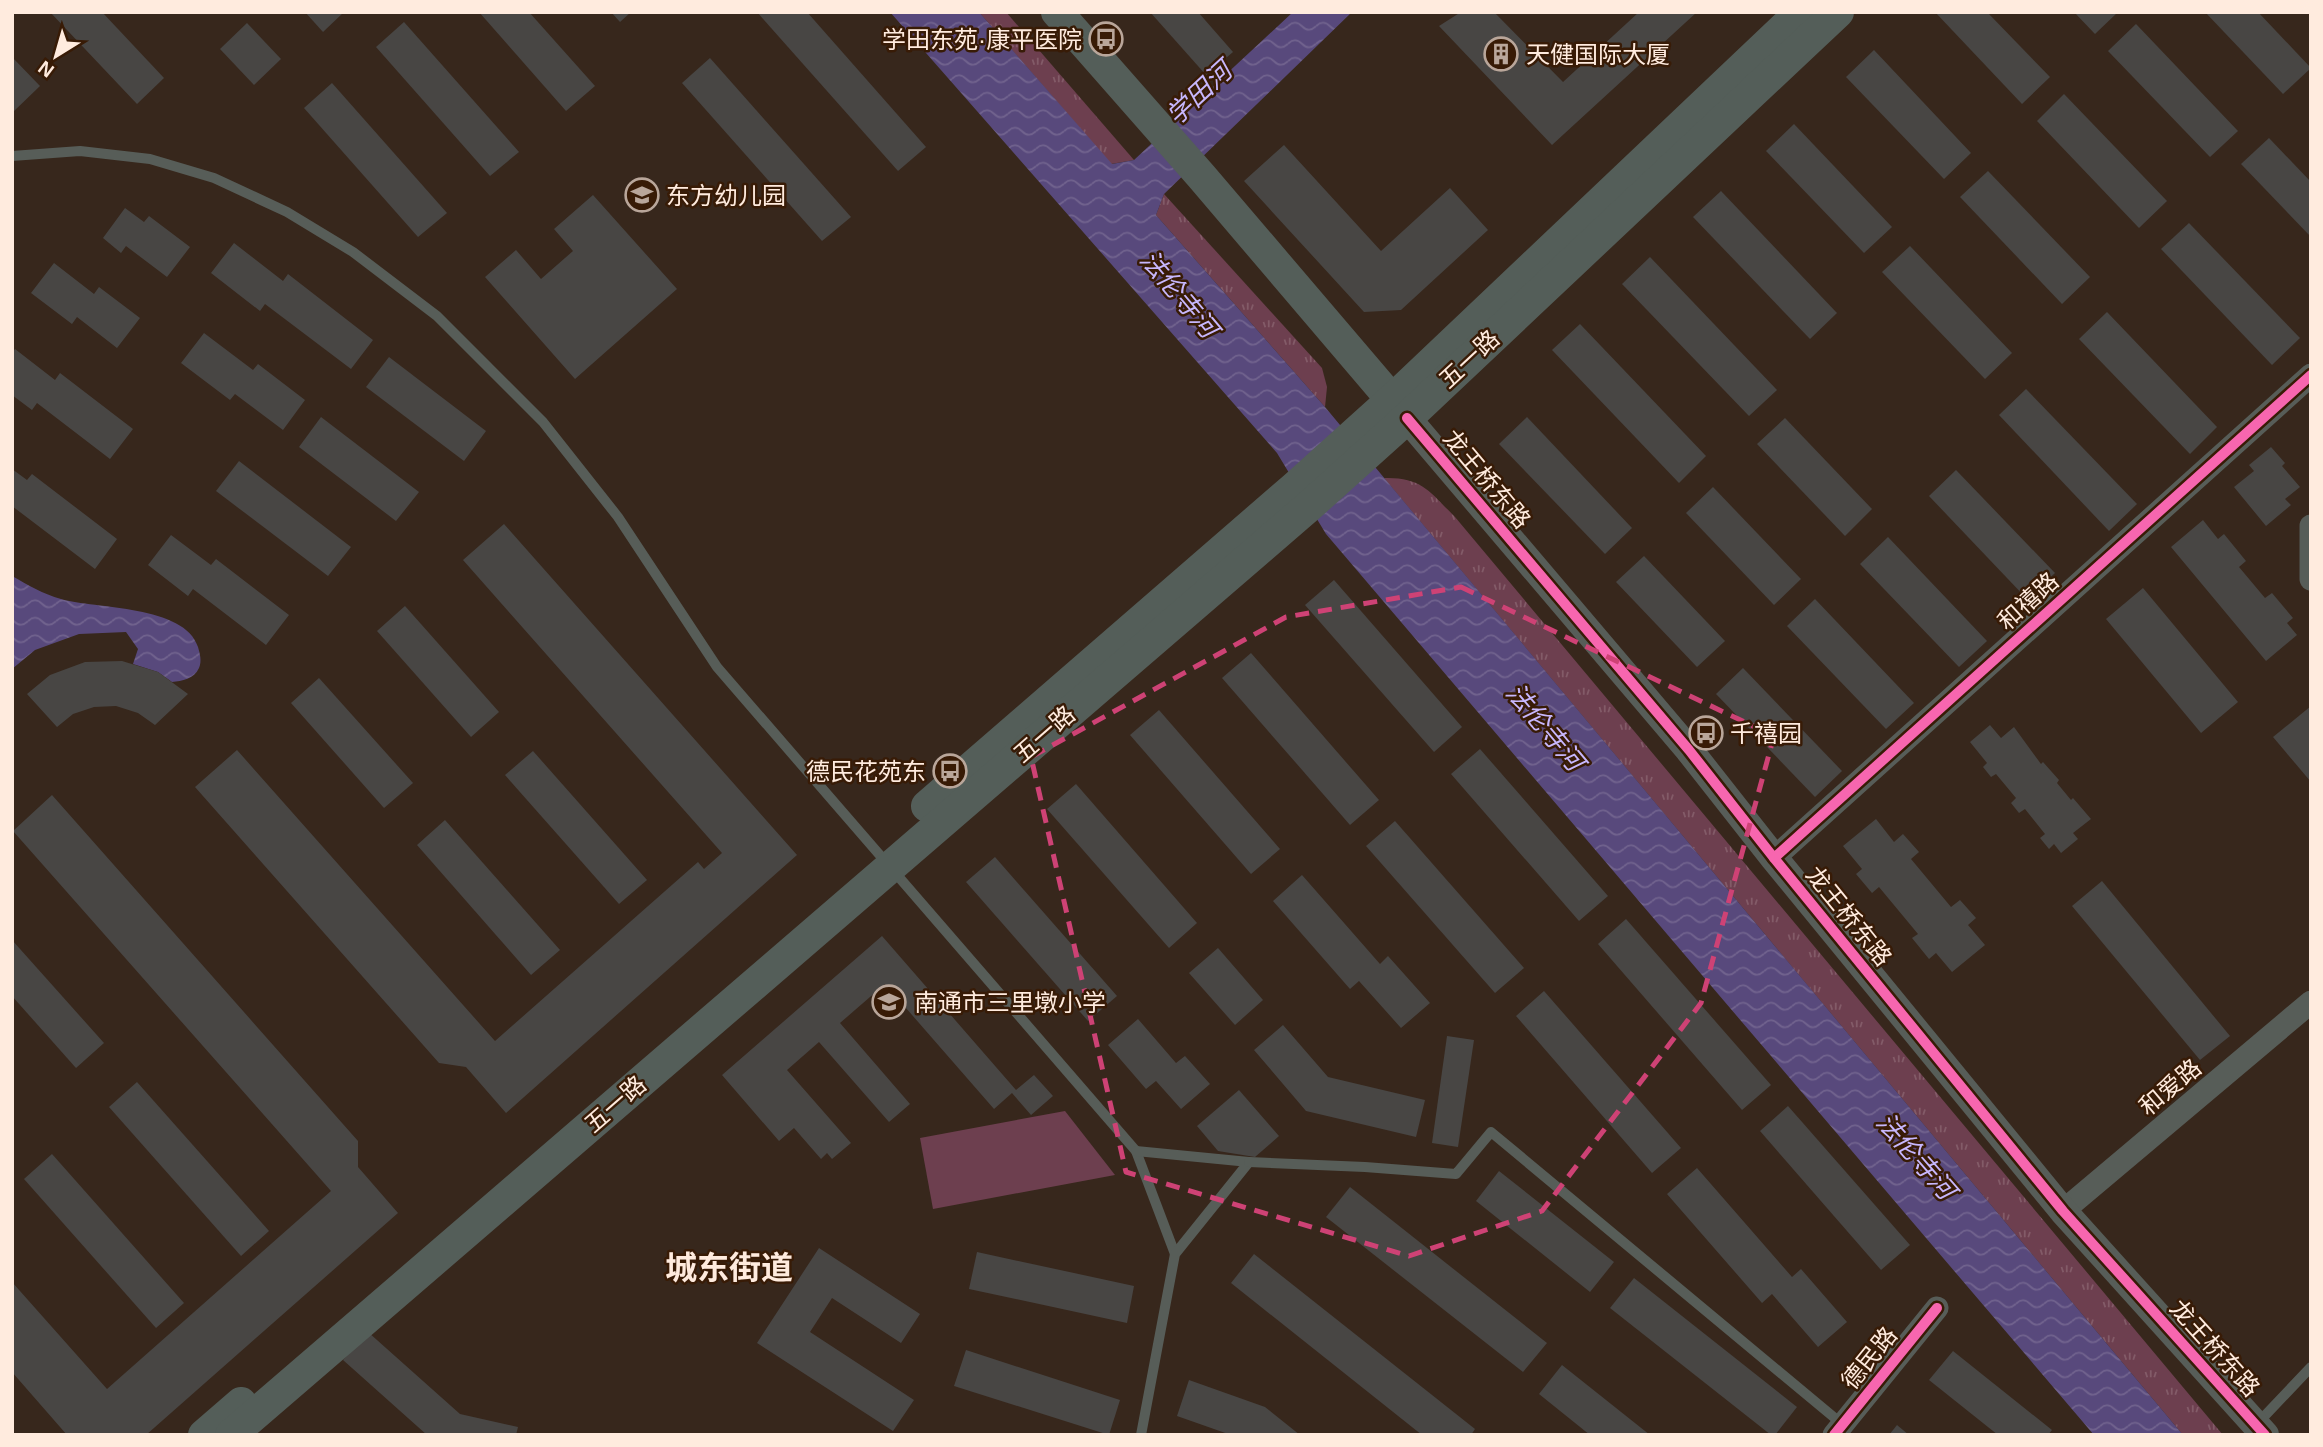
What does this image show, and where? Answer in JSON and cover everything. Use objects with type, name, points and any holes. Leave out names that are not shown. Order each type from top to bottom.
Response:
[{"type":"main road","name":"龙王桥东路","points":[[1057,12],[1400,408]]},
{"type":"main road","name":"五一路","points":[[1400,408],[1801,12]]},
{"type":"main road","name":"五一路","points":[[204,1435],[883,859],[1301,498],[1838,12]]},
{"type":"main road","name":"五一路","points":[[231,1435],[883,859]]},
{"type":"street","name":"和禧路","points":[[1774,858],[2311,375]]},
{"type":"street","name":"龙王桥东路","points":[[1400,408],[1689,750],[2063,1211],[2260,1430]]},
{"type":"street","points":[[2311,526],[2311,579]]},
{"type":"street","name":"和爱路","points":[[2063,1211],[2311,1002]]},
{"type":"street","name":"德民路","points":[[1838,1429],[1937,1308]]},
{"type":"lane","points":[[12,156],[80,151],[150,159],[214,178],[287,212],[353,252],[437,316],[543,422],[618,517],[717,667],[1136,1151],[1175,1254]]},
{"type":"lane","points":[[1136,1151],[1249,1162],[1456,1174],[1491,1132],[1838,1429]]},
{"type":"lane","points":[[1141,1435],[1175,1254],[1249,1162]]},
{"type":"lane","points":[[2260,1430],[2311,1367]]},
{"type":"highlighted area","points":[[1461,587],[1774,736],[1701,1003],[1542,1211],[1409,1256],[1126,1172],[1031,757],[1286,617]]},
{"type":"green space","points":[[979,12],[1006,12],[1134,160],[1111,164]]},
{"type":"green space","points":[[1164,194],[1322,368],[1327,387],[1325,407],[1156,215]]},
{"type":"green space","points":[[1384,478],[1417,483],[1432,493],[1455,517],[2223,1435],[2183,1435]]},
{"type":"green space","points":[[1065,1111],[1115,1175],[933,1209],[920,1138]]},
{"type":"water","name":"法伦寺河","points":[[890,12],[979,12],[1112,164],[1134,160],[1293,12],[1352,12],[1164,194],[1156,215],[1325,407],[2183,1435],[2094,1435],[1326,534],[1277,453]]},
{"type":"water","points":[[12,576],[61,599],[137,611],[176,623],[190,633],[198,647],[201,660],[197,672],[184,680],[172,682],[158,672],[133,664],[138,649],[126,632],[79,634],[35,650],[12,669]]},
{"type":"building","points":[[50,12],[102,12],[164,78],[137,104]]},
{"type":"building","points":[[305,12],[344,12],[323,32]]},
{"type":"building","points":[[479,12],[529,12],[595,86],[566,111]]},
{"type":"building","points":[[611,12],[631,12],[620,22]]},
{"type":"building","points":[[757,12],[807,12],[926,147],[898,171]]},
{"type":"building","points":[[1150,12],[1198,12],[1233,52],[1206,75]]},
{"type":"building","name":"天健国际大厦","points":[[1461,12],[1494,12],[1563,82],[1639,12],[1697,12],[1552,145],[1439,26]]},
{"type":"building","points":[[1935,12],[1987,12],[2050,77],[2022,104]]},
{"type":"building","points":[[2074,12],[2118,12],[2095,34]]},
{"type":"building","points":[[2205,12],[2258,12],[2311,68],[2283,94]]},
{"type":"building","points":[[404,22],[519,152],[490,176],[376,47]]},
{"type":"building","points":[[247,23],[281,59],[254,85],[220,49]]},
{"type":"building","points":[[2136,24],[2238,131],[2210,157],[2108,51]]},
{"type":"building","points":[[1874,50],[1971,153],[1944,179],[1846,77]]},
{"type":"building","points":[[12,57],[40,86],[12,113]]},
{"type":"building","points":[[710,58],[851,217],[822,241],[682,83]]},
{"type":"building","points":[[332,83],[447,213],[418,237],[304,108]]},
{"type":"building","points":[[2064,94],[2167,201],[2139,228],[2037,121]]},
{"type":"building","points":[[1794,124],[1892,227],[1864,253],[1766,151]]},
{"type":"building","points":[[2269,138],[2311,182],[2311,237],[2241,164]]},
{"type":"building","points":[[1284,145],[1381,251],[1450,188],[1488,230],[1401,310],[1364,312],[1244,181]]},
{"type":"building","points":[[1988,171],[2090,277],[2062,304],[1960,197]]},
{"type":"building","points":[[1721,191],[1837,313],[1810,339],[1693,217]]},
{"type":"building","points":[[593,195],[677,289],[575,379],[485,277],[516,250],[541,279],[573,251],[554,229]]},
{"type":"building","points":[[125,208],[144,222],[149,216],[190,247],[167,277],[126,246],[121,253],[103,238]]},
{"type":"building","points":[[2189,223],[2300,338],[2272,365],[2161,249]]},
{"type":"building","points":[[234,243],[283,281],[288,274],[373,340],[351,369],[265,304],[260,311],[211,273]]},
{"type":"building","points":[[1910,246],[2012,353],[1985,379],[1882,272]]},
{"type":"building","points":[[1650,257],[1777,390],[1749,416],[1622,284]]},
{"type":"building","points":[[54,263],[94,294],[99,287],[140,318],[117,348],[77,317],[72,324],[31,293]]},
{"type":"building","points":[[2107,312],[2217,427],[2190,454],[2079,339]]},
{"type":"building","points":[[1580,324],[1706,456],[1679,483],[1552,350]]},
{"type":"building","points":[[204,333],[253,370],[258,364],[305,400],[283,430],[235,394],[230,400],[181,363]]},
{"type":"building","points":[[15,349],[55,380],[60,373],[133,429],[110,459],[37,403],[32,410],[12,395],[12,353]]},
{"type":"building","points":[[389,357],[486,431],[464,461],[366,387]]},
{"type":"building","points":[[2026,389],[2137,504],[2109,531],[1999,415]]},
{"type":"building","points":[[321,417],[419,492],[396,521],[299,447]]},
{"type":"building","points":[[1527,417],[1632,528],[1605,554],[1499,444]]},
{"type":"building","points":[[1785,418],[1872,509],[1845,536],[1757,444]]},
{"type":"building","points":[[2271,447],[2285,463],[2282,466],[2300,487],[2285,499],[2291,505],[2266,526],[2234,487],[2254,471],[2249,465]]},
{"type":"building","points":[[239,461],[351,547],[328,576],[216,491]]},
{"type":"building","points":[[12,469],[27,480],[32,474],[117,539],[95,569],[12,506]]},
{"type":"building","points":[[1956,470],[2055,573],[2027,599],[1929,496]]},
{"type":"building","points":[[1713,487],[1801,579],[1774,605],[1686,513]]},
{"type":"building","points":[[2203,520],[2218,539],[2224,534],[2246,561],[2239,567],[2265,598],[2272,593],[2293,618],[2287,623],[2297,635],[2266,661],[2171,547]]},
{"type":"building","points":[[504,524],[797,855],[506,1113],[466,1067],[439,1063],[195,787],[237,750],[495,1041],[698,862],[704,869],[722,853],[463,560]]},
{"type":"building","points":[[171,535],[211,565],[216,559],[289,615],[266,645],[193,589],[188,596],[148,565]]},
{"type":"building","points":[[1888,537],[1987,641],[1959,667],[1860,564]]},
{"type":"building","points":[[1644,556],[1725,641],[1697,667],[1616,582]]},
{"type":"building","points":[[1334,580],[1462,727],[1434,752],[1305,605]]},
{"type":"building","points":[[2143,588],[2238,702],[2201,733],[2106,619]]},
{"type":"building","points":[[1815,599],[1914,703],[1886,729],[1787,626]]},
{"type":"building","points":[[405,606],[499,712],[471,737],[377,631]]},
{"type":"building","points":[[1251,653],[1379,800],[1350,825],[1222,678]]},
{"type":"building","points":[[122,661],[158,672],[188,694],[155,725],[138,713],[116,706],[94,707],[73,714],[57,727],[27,694],[50,675],[85,662]]},
{"type":"building","points":[[1743,668],[1842,771],[1815,797],[1716,694]]},
{"type":"building","points":[[319,678],[413,783],[384,808],[291,703]]},
{"type":"building","points":[[2311,706],[2311,782],[2273,737]]},
{"type":"building","points":[[1159,710],[1280,849],[1251,874],[1130,735]]},
{"type":"building","points":[[1990,725],[2001,738],[2014,727],[2041,764],[2043,762],[2059,780],[2057,783],[2071,800],[2073,798],[2091,819],[2073,833],[2078,839],[2061,853],[2054,844],[2049,849],[2040,838],[2045,834],[2025,809],[2019,813],[2011,803],[2016,798],[1996,774],[1991,777],[1983,767],[1987,763],[1970,742]]},
{"type":"building","points":[[1480,749],[1608,896],[1579,921],[1451,774]]},
{"type":"building","points":[[533,751],[647,880],[619,904],[505,775]]},
{"type":"building","points":[[1076,784],[1197,923],[1169,948],[1047,809]]},
{"type":"building","points":[[52,795],[358,1141],[358,1167],[398,1213],[146,1435],[67,1435],[12,1372],[12,1282],[107,1389],[331,1191],[13,831]]},
{"type":"building","points":[[1876,819],[1894,842],[1903,834],[1919,852],[1911,859],[1951,907],[1960,900],[1976,918],[1968,925],[1985,945],[1952,972],[1936,953],[1929,959],[1912,938],[1918,934],[1879,887],[1872,893],[1856,874],[1862,869],[1843,846]]},
{"type":"building","points":[[445,820],[560,950],[531,975],[417,845]]},
{"type":"building","points":[[1395,821],[1524,968],[1495,993],[1366,846]]},
{"type":"building","points":[[995,857],[1117,996],[1088,1021],[966,882]]},
{"type":"building","points":[[1302,875],[1380,964],[1388,956],[1430,1003],[1401,1028],[1359,981],[1350,989],[1273,901]]},
{"type":"building","points":[[2102,881],[2230,1036],[2200,1060],[2072,906]]},
{"type":"building","points":[[1626,919],[1771,1085],[1742,1110],[1598,944]]},
{"type":"building","points":[[882,936],[1016,1090],[1034,1075],[1053,1096],[1031,1115],[1012,1093],[994,1109],[885,984],[840,1023],[910,1104],[889,1122],[819,1042],[787,1070],[851,1143],[832,1159],[827,1153],[821,1159],[794,1128],[779,1141],[722,1075]]},
{"type":"building","points":[[12,940],[104,1043],[76,1068],[12,996]]},
{"type":"building","points":[[1218,948],[1263,1000],[1235,1025],[1189,973]]},
{"type":"building","points":[[1544,991],[1681,1148],[1652,1173],[1516,1016]]},
{"type":"building","points":[[1138,1019],[1176,1063],[1185,1056],[1210,1084],[1181,1109],[1156,1081],[1146,1089],[1108,1045]]},
{"type":"building","points":[[1283,1025],[1328,1077],[1425,1100],[1416,1137],[1306,1111],[1254,1050]]},
{"type":"building","points":[[1447,1036],[1474,1040],[1458,1147],[1432,1143]]},
{"type":"building","points":[[137,1082],[269,1231],[241,1256],[109,1107]]},
{"type":"building","points":[[1239,1090],[1279,1136],[1255,1157],[1218,1151],[1197,1126]]},
{"type":"building","points":[[1788,1106],[1910,1245],[1881,1270],[1760,1131]]},
{"type":"building","points":[[52,1154],[184,1303],[156,1328],[24,1179]]},
{"type":"building","points":[[1697,1168],[1792,1277],[1801,1269],[1847,1322],[1818,1347],[1772,1294],[1762,1303],[1667,1194]]},
{"type":"building","points":[[1499,1171],[1614,1262],[1590,1292],[1476,1201]]},
{"type":"building","points":[[1350,1187],[1547,1343],[1523,1372],[1326,1217]]},
{"type":"building","points":[[819,1248],[920,1314],[901,1343],[832,1298],[810,1332],[914,1400],[893,1431],[757,1343]]},
{"type":"building","points":[[977,1252],[1134,1286],[1127,1323],[969,1289]]},
{"type":"building","points":[[1254,1254],[1475,1429],[1471,1435],[1422,1435],[1231,1283]]},
{"type":"building","points":[[1634,1278],[1797,1407],[1775,1435],[1771,1435],[1610,1308]]},
{"type":"building","points":[[368,1332],[460,1414],[518,1427],[516,1435],[427,1435],[343,1360]]},
{"type":"building","points":[[966,1350],[1120,1400],[1109,1435],[954,1386]]},
{"type":"building","points":[[1953,1351],[2052,1430],[2048,1435],[1998,1435],[1929,1380]]},
{"type":"building","points":[[1562,1365],[1650,1435],[1590,1435],[1539,1394]]},
{"type":"building","points":[[1189,1380],[1265,1407],[1300,1435],[1231,1435],[1177,1416]]},
{"type":"building","points":[[1897,1425],[1909,1435],[1889,1435]]},
{"type":"cycle path","points":[[1774,858],[2311,375]]},
{"type":"cycle path","points":[[1407,418],[1689,750],[2063,1211],[2265,1435]]},
{"type":"cycle path","points":[[1834,1435],[1937,1308]]},
{"type":"place","name":"学田东苑·康平医院","points":[[1106,39]]},
{"type":"place","name":"天健国际大厦","points":[[1501,54]]},
{"type":"place","name":"东方幼儿园","points":[[642,195]]},
{"type":"place","name":"千禧园","points":[[1706,733]]},
{"type":"place","name":"德民花苑东","points":[[950,771]]},
{"type":"place","name":"南通市三里墩小学","points":[[889,1002]]},
{"type":"district","name":"城东街道","points":[[729,1268]]},
{"type":"water label","name":"学田河","points":[[1199,93]]}]
